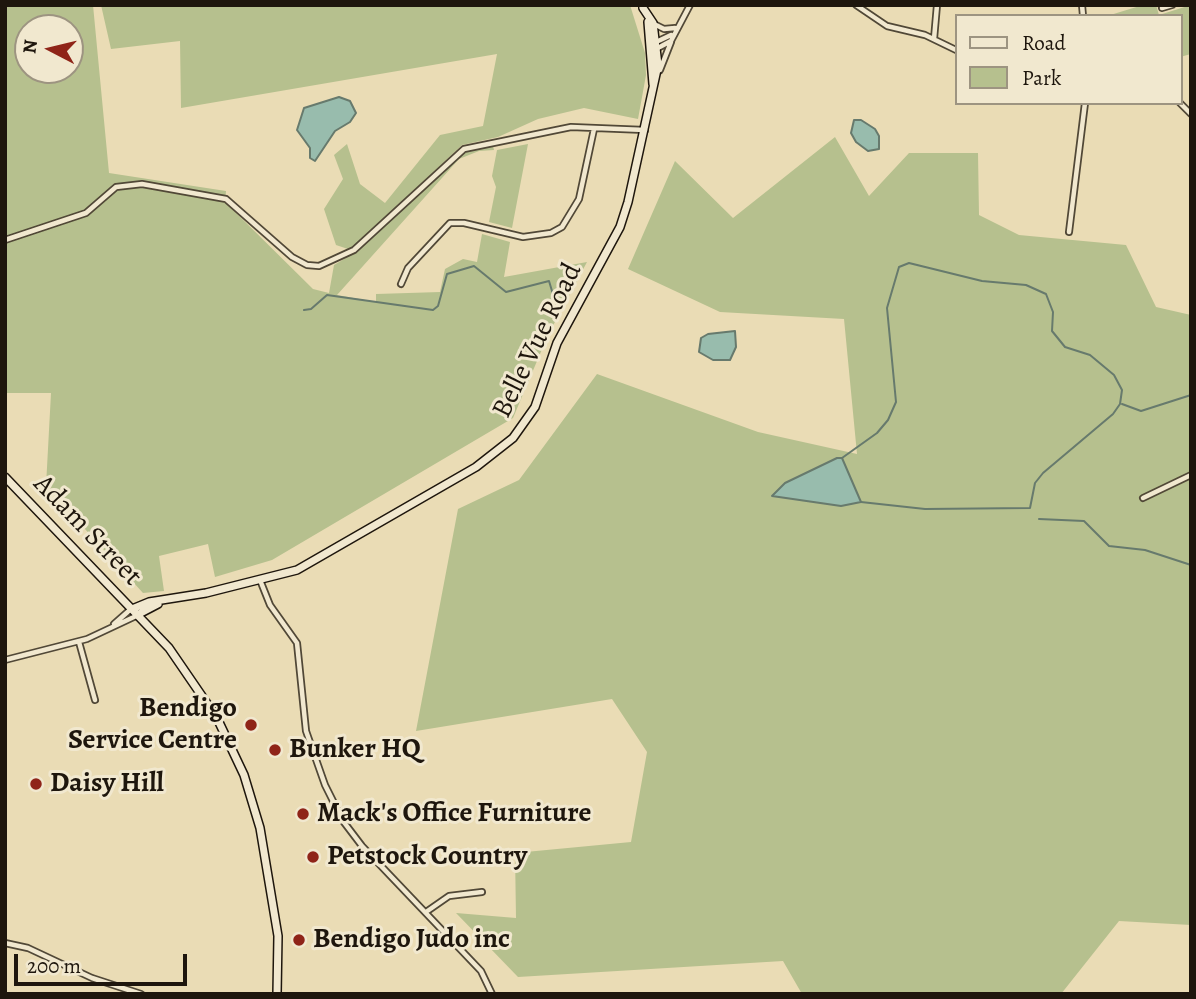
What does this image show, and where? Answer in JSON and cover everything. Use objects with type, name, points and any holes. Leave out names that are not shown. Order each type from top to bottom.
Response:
[{"type":"street","points":[[657,76],[676,28],[690,5]]},
{"type":"street","points":[[856,5],[887,26],[934,39],[954,49]]},
{"type":"street","points":[[934,39],[937,5]]},
{"type":"street","points":[[1162,8],[1172,5]]},
{"type":"street","points":[[643,6],[654,46],[672,38]]},
{"type":"street","name":"Belle Vue Road","points":[[643,6],[653,23],[657,76],[653,87]]},
{"type":"street","points":[[653,23],[664,29],[676,28]]},
{"type":"street","name":"Belle Vue Road","points":[[5,660],[79,642],[111,627],[145,603],[160,602],[297,570],[476,467],[513,439],[535,407],[557,343],[624,217],[653,87],[654,46]]},
{"type":"street","points":[[1069,232],[1085,105]]},
{"type":"street","points":[[5,240],[86,214],[112,191],[125,184],[194,191],[226,198],[292,257],[307,265],[319,266],[354,250],[464,149],[570,127],[645,130]]},
{"type":"street","points":[[401,284],[408,268],[450,223],[464,223],[523,237],[551,233],[562,227],[579,199],[594,129]]},
{"type":"street","points":[[1143,498],[1191,475]]},
{"type":"street","name":"Adam Street","points":[[5,477],[169,648],[202,691],[223,728],[244,775],[260,828],[273,898],[279,953],[277,994]]},
{"type":"street","points":[[260,580],[270,605],[298,648],[306,731],[336,809],[362,846],[481,971],[492,994]]},
{"type":"street","points":[[79,642],[95,699]]},
{"type":"street","points":[[426,912],[449,896],[482,892]]},
{"type":"street","points":[[5,943],[28,948],[92,978],[141,994]]},
{"type":"green space","points":[[5,5],[93,5],[109,173],[226,191],[225,202],[313,289],[329,293],[334,265],[351,255],[458,154],[468,149],[493,146],[494,150],[479,151],[459,159],[337,295],[376,302],[376,294],[440,292],[445,269],[463,259],[477,262],[482,234],[510,242],[504,277],[587,262],[548,335],[513,418],[272,560],[215,577],[208,544],[159,556],[164,591],[143,593],[46,486],[51,393],[5,393]]},
{"type":"green space","points":[[101,5],[630,5],[645,53],[646,75],[638,119],[584,108],[538,119],[498,137],[462,145],[351,250],[336,245],[324,209],[343,179],[334,155],[347,144],[360,184],[385,203],[440,135],[483,126],[497,54],[181,108],[180,41],[111,49]]},
{"type":"green space","points":[[1143,5],[1156,5],[1159,14],[1114,14]]},
{"type":"green space","points":[[1191,5],[1191,54],[1182,56],[1182,14],[1162,14]]},
{"type":"green space","points":[[835,137],[869,196],[909,153],[978,153],[979,215],[1019,235],[1126,245],[1156,307],[1191,315],[1191,925],[1119,921],[1061,994],[802,994],[783,961],[518,977],[456,913],[516,918],[515,853],[631,842],[647,752],[612,699],[416,731],[458,509],[519,480],[597,374],[758,432],[857,454],[844,319],[720,312],[628,269],[675,161],[733,218]]},
{"type":"green space","points":[[528,144],[512,228],[489,222],[496,187],[492,176],[497,150]]},
{"type":"shaded area","points":[[339,97],[350,101],[356,113],[350,122],[335,131],[315,161],[310,158],[310,148],[297,130],[304,108]]},
{"type":"shaded area","points":[[854,120],[861,120],[875,129],[879,136],[879,149],[868,151],[856,142],[851,133]]},
{"type":"shaded area","points":[[735,331],[736,347],[730,360],[713,360],[699,352],[701,338],[708,334]]},
{"type":"shaded area","points":[[842,458],[861,502],[841,506],[772,496],[785,483]]},
{"type":"waterway","points":[[842,458],[877,433],[888,420],[896,402],[887,308],[899,267],[909,263],[982,281],[1026,285],[1046,294],[1053,312],[1052,331],[1065,347],[1090,355],[1114,375],[1122,390],[1120,404],[1113,414],[1043,473],[1035,483],[1030,508],[925,509],[861,502]]},
{"type":"waterway","points":[[304,310],[311,309],[327,295],[433,310],[438,306],[447,274],[474,266],[506,292],[549,281],[558,311]]},
{"type":"waterway","points":[[1122,404],[1141,411],[1191,395]]},
{"type":"waterway","points":[[1039,519],[1084,521],[1109,546],[1145,550],[1191,565]]},
{"type":"place","name":"Bendigo Service Centre","points":[[251,725]]},
{"type":"place","name":"Bunker HQ","points":[[275,750]]},
{"type":"place","name":"Daisy Hill","points":[[36,784]]},
{"type":"place","name":"Mack's Office Furniture","points":[[303,814]]},
{"type":"place","name":"Petstock Country","points":[[313,857]]},
{"type":"place","name":"Bendigo Judo inc","points":[[299,940]]}]
